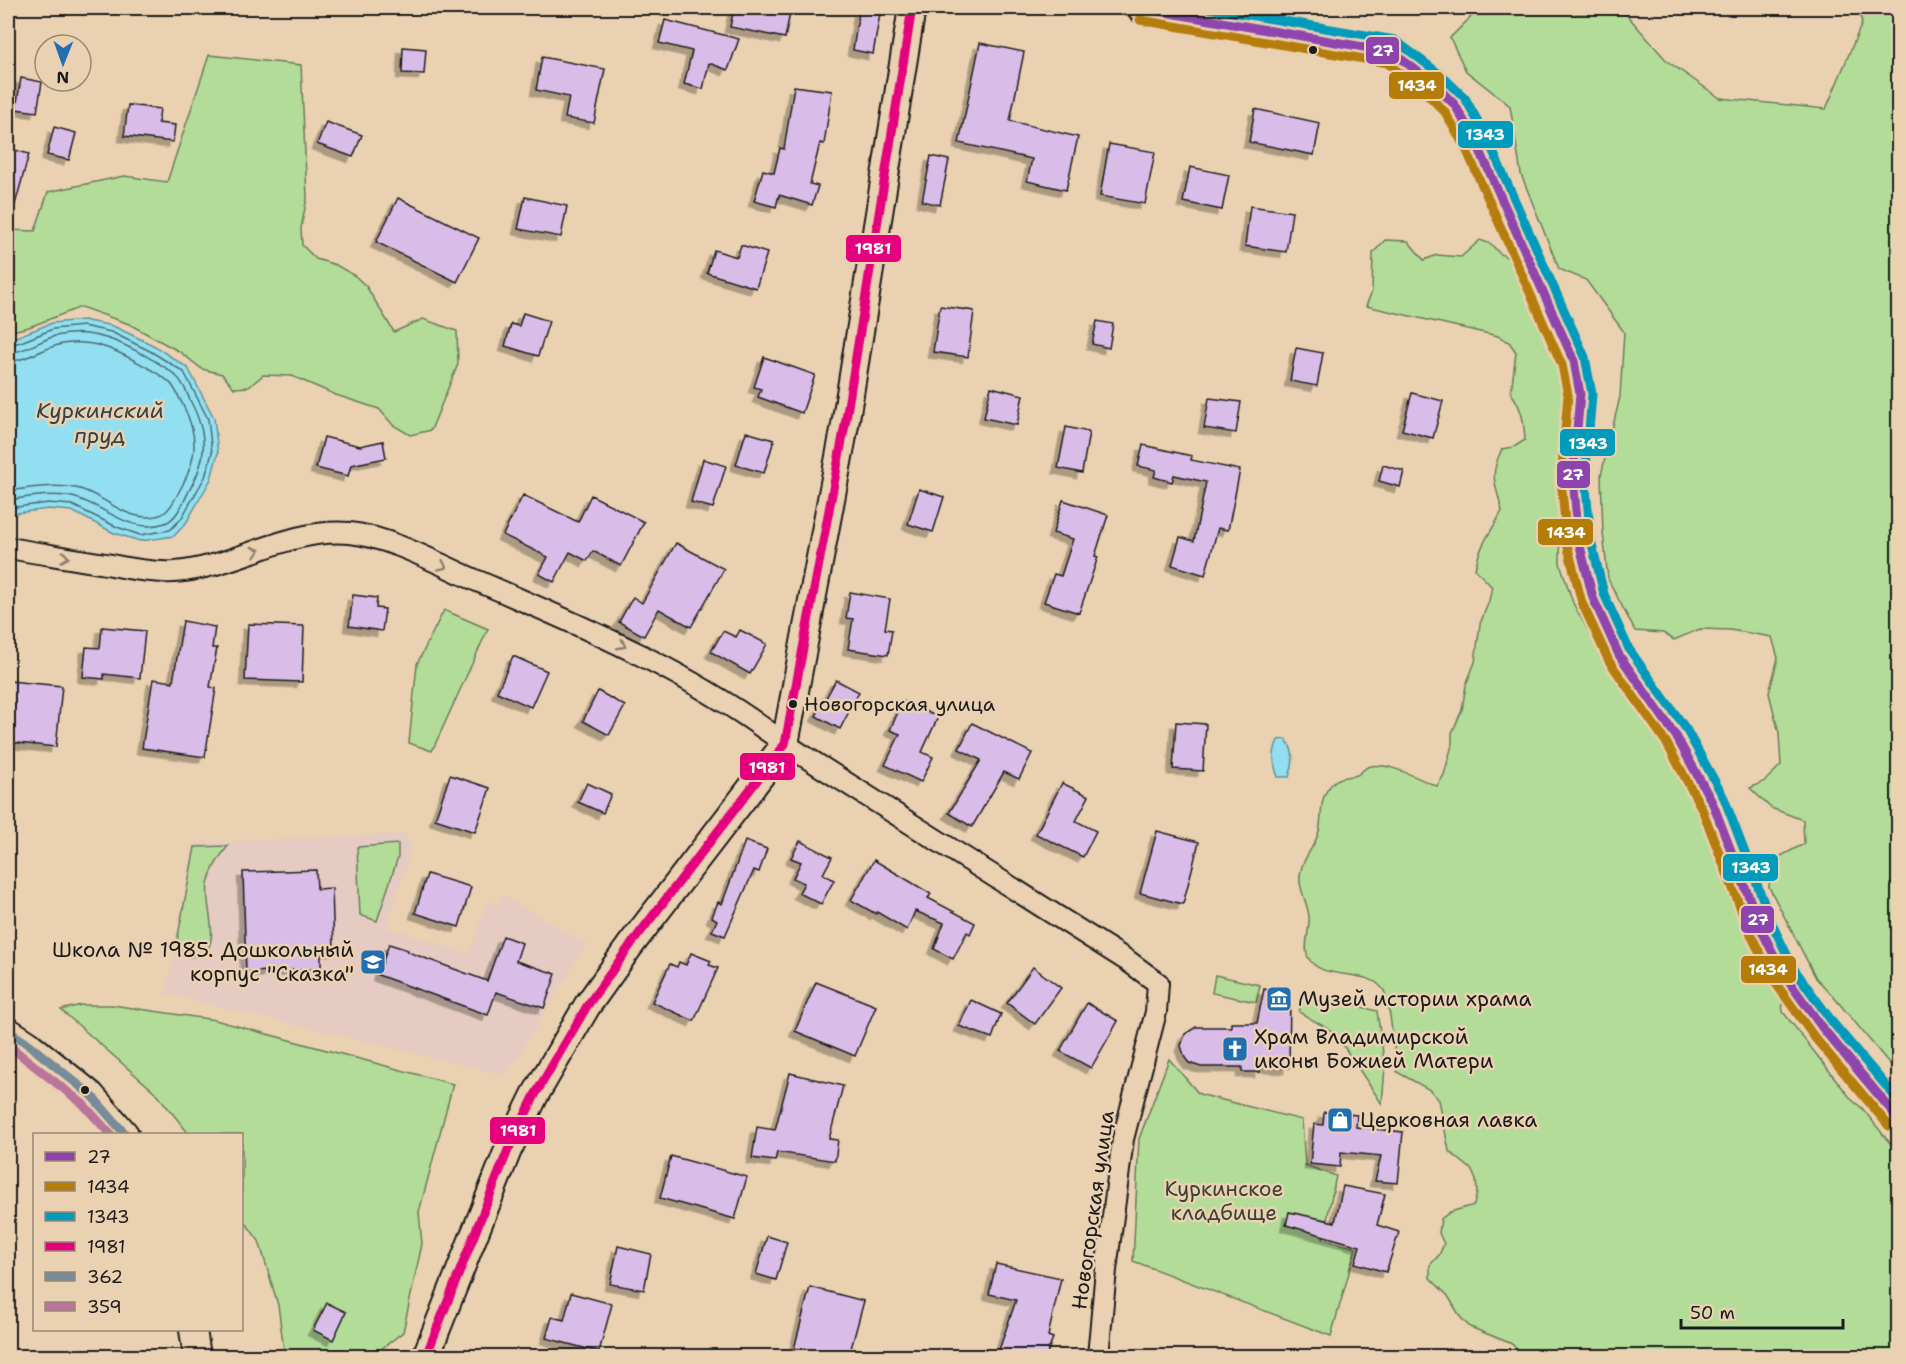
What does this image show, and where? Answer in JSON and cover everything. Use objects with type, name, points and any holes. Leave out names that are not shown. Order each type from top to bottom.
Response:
[{"type":"main road","points":[[1142,8],[1392,52],[1433,83],[1455,105],[1477,144],[1574,361],[1580,394],[1573,478],[1579,542],[1593,598],[1619,655],[1676,736],[1713,804],[1762,932],[1785,975],[1824,1030],[1899,1118]]},
{"type":"street","points":[[426,1356],[508,1150],[535,1095],[588,1006],[629,947],[785,744],[844,425],[912,8]]},
{"type":"street","name":"Новогорская улица","points":[[8,548],[144,570],[173,572],[200,568],[287,541],[325,533],[351,533],[401,548],[605,636],[671,670],[746,714],[785,744],[1128,961],[1158,983],[1156,1012],[1123,1139],[1106,1270],[1098,1356]]},
{"type":"street","points":[[9,1032],[28,1044],[91,1095],[124,1133]]},
{"type":"street","points":[[194,1331],[197,1356]]},
{"type":"shaded area","name":"Школа № 1985. Дошкольный корпус \"Сказка\"","points":[[403,834],[413,845],[386,927],[469,954],[488,900],[499,906],[503,895],[586,944],[506,1075],[166,994],[193,843]]},
{"type":"green space","points":[[1858,8],[1898,8],[1898,1074],[1816,978],[1769,887],[1771,861],[1804,844],[1803,820],[1771,808],[1750,788],[1765,781],[1781,765],[1779,733],[1769,693],[1778,658],[1772,637],[1730,630],[1700,629],[1674,640],[1663,633],[1635,631],[1608,579],[1603,533],[1601,475],[1620,397],[1624,332],[1586,280],[1559,269],[1521,174],[1510,106],[1466,71],[1450,38],[1473,15],[1565,12],[1626,14],[1667,61],[1720,98],[1826,109],[1862,23]]},
{"type":"green space","points":[[209,55],[301,65],[307,198],[301,228],[302,245],[316,259],[336,265],[355,276],[366,286],[394,332],[423,319],[457,331],[458,364],[431,430],[410,435],[393,425],[379,409],[336,395],[292,376],[263,375],[249,387],[234,388],[222,374],[202,369],[180,352],[129,324],[81,307],[29,327],[8,332],[8,230],[35,231],[48,192],[124,176],[167,182]]},
{"type":"green space","points":[[1385,240],[1408,241],[1424,260],[1437,255],[1461,257],[1480,240],[1491,244],[1499,253],[1510,259],[1541,323],[1563,385],[1560,563],[1573,603],[1599,651],[1671,756],[1720,864],[1746,938],[1782,1003],[1783,1012],[1852,1100],[1862,1108],[1898,1153],[1898,1356],[1528,1356],[1510,1343],[1470,1327],[1461,1318],[1448,1296],[1430,1278],[1430,1265],[1439,1255],[1444,1244],[1439,1233],[1441,1219],[1450,1212],[1474,1205],[1477,1192],[1476,1180],[1471,1169],[1449,1151],[1439,1100],[1430,1090],[1397,1072],[1390,1017],[1384,991],[1377,983],[1368,979],[1323,970],[1314,965],[1308,957],[1306,948],[1309,917],[1300,875],[1304,861],[1319,831],[1325,795],[1334,781],[1357,775],[1367,768],[1376,766],[1394,768],[1437,786],[1444,775],[1452,745],[1452,733],[1462,710],[1466,685],[1475,662],[1480,624],[1492,587],[1475,569],[1483,545],[1502,511],[1494,480],[1495,467],[1502,449],[1514,447],[1525,440],[1522,415],[1511,393],[1516,352],[1509,342],[1498,336],[1366,306],[1372,291],[1373,253]]},
{"type":"green space","points":[[444,610],[488,629],[432,751],[409,743],[417,664]]},
{"type":"green space","points":[[398,844],[398,857],[377,921],[360,915],[357,847]]},
{"type":"green space","points":[[228,846],[211,873],[208,884],[211,929],[209,946],[205,954],[190,957],[178,947],[177,941],[195,847]]},
{"type":"green space","points":[[1215,975],[1260,985],[1256,1002],[1212,993]]},
{"type":"green space","points":[[1305,992],[1377,1011],[1385,1067],[1382,1104],[1335,1033],[1299,1012]]},
{"type":"green space","points":[[81,1005],[112,1005],[215,1020],[453,1084],[419,1212],[422,1244],[403,1332],[372,1356],[295,1356],[284,1351],[278,1305],[259,1241],[243,1219],[243,1133],[188,1133],[156,1093],[61,1010]]},
{"type":"green space","name":"Куркинское кладбище","points":[[1169,1059],[1199,1094],[1302,1120],[1305,1165],[1336,1176],[1323,1239],[1356,1248],[1331,1336],[1133,1261],[1139,1139]]},
{"type":"water","name":"Куркинский пруд","points":[[83,320],[113,326],[153,345],[188,368],[214,418],[218,453],[211,479],[186,523],[174,536],[140,541],[114,533],[72,511],[49,509],[8,514],[8,340],[52,323]]},
{"type":"water","points":[[1286,739],[1293,757],[1292,767],[1289,777],[1278,777],[1274,754],[1278,740]]},
{"type":"building","points":[[734,8],[791,8],[785,38],[730,27]]},
{"type":"building","points":[[859,11],[880,14],[873,54],[853,50]]},
{"type":"building","points":[[665,20],[739,39],[728,70],[709,63],[703,89],[684,84],[692,51],[659,43]]},
{"type":"building","points":[[980,43],[1024,52],[1010,121],[1078,137],[1066,190],[1027,181],[1032,159],[959,143]]},
{"type":"building","points":[[403,47],[426,49],[424,74],[402,73]]},
{"type":"building","points":[[542,57],[605,69],[594,123],[565,118],[569,97],[536,90]]},
{"type":"building","points":[[21,78],[33,80],[33,93],[40,93],[37,112],[16,109]]},
{"type":"building","points":[[794,86],[832,91],[824,144],[820,143],[810,184],[818,186],[812,205],[779,195],[776,207],[754,201],[763,170],[774,173],[780,148],[784,149]]},
{"type":"building","points":[[128,105],[160,109],[158,123],[175,125],[173,142],[124,136]]},
{"type":"building","points":[[1255,109],[1320,123],[1314,155],[1249,142]]},
{"type":"building","points":[[326,122],[362,135],[353,157],[317,144]]},
{"type":"building","points":[[54,127],[76,133],[69,160],[47,155]]},
{"type":"building","points":[[1109,144],[1155,152],[1145,204],[1100,196]]},
{"type":"building","points":[[8,148],[29,154],[13,212],[8,211]]},
{"type":"building","points":[[931,156],[949,160],[940,205],[922,201]]},
{"type":"building","points":[[1190,167],[1229,175],[1222,210],[1183,202]]},
{"type":"building","points":[[525,197],[567,206],[561,237],[518,229]]},
{"type":"building","points":[[398,198],[479,238],[457,282],[376,242]]},
{"type":"building","points":[[1250,206],[1292,212],[1286,252],[1245,246]]},
{"type":"building","points":[[741,245],[767,253],[756,288],[707,273],[714,250],[737,257]]},
{"type":"building","points":[[940,306],[974,311],[968,357],[933,352]]},
{"type":"building","points":[[523,313],[549,321],[538,356],[505,346],[511,324],[519,326]]},
{"type":"building","points":[[1097,321],[1113,324],[1109,348],[1092,344]]},
{"type":"building","points":[[1296,348],[1323,353],[1317,386],[1290,381]]},
{"type":"building","points":[[764,357],[815,375],[802,413],[758,397],[761,389],[754,387]]},
{"type":"building","points":[[991,387],[1023,395],[1017,425],[984,418]]},
{"type":"building","points":[[1412,393],[1443,401],[1433,438],[1402,430]]},
{"type":"building","points":[[1209,398],[1241,402],[1236,433],[1204,428]]},
{"type":"building","points":[[1066,427],[1089,432],[1082,473],[1058,468]]},
{"type":"building","points":[[746,432],[774,440],[764,473],[736,465]]},
{"type":"building","points":[[324,437],[360,446],[383,441],[386,458],[351,465],[348,476],[316,468]]},
{"type":"building","points":[[1143,445],[1192,456],[1191,460],[1240,470],[1228,530],[1218,528],[1205,575],[1172,565],[1180,537],[1194,541],[1206,482],[1174,475],[1172,482],[1154,477],[1156,470],[1138,466]]},
{"type":"building","points":[[703,459],[726,466],[713,508],[691,502]]},
{"type":"building","points":[[1383,465],[1404,471],[1400,487],[1379,481]]},
{"type":"building","points":[[919,489],[944,497],[933,532],[908,524]]},
{"type":"building","points":[[523,495],[578,522],[591,495],[644,522],[621,566],[593,551],[587,561],[570,552],[554,582],[539,574],[548,557],[503,535]]},
{"type":"building","points":[[1063,500],[1108,515],[1095,556],[1098,557],[1079,613],[1044,602],[1054,574],[1061,576],[1073,539],[1053,533]]},
{"type":"building","points":[[676,543],[724,569],[691,627],[659,609],[644,636],[619,622],[633,597],[642,603]]},
{"type":"building","points":[[850,592],[890,599],[885,629],[892,630],[888,655],[848,649],[853,619],[846,618]]},
{"type":"building","points":[[353,595],[377,598],[376,608],[385,609],[382,631],[349,626]]},
{"type":"building","points":[[183,621],[215,627],[212,648],[217,648],[210,687],[216,688],[205,757],[142,748],[153,679],[173,682]]},
{"type":"building","points":[[248,624],[304,626],[302,682],[245,680]]},
{"type":"building","points":[[102,627],[145,631],[140,678],[104,674],[104,679],[83,677],[86,647],[100,648]]},
{"type":"building","points":[[740,630],[767,644],[750,674],[711,652],[723,631],[736,637]]},
{"type":"building","points":[[513,656],[547,671],[531,707],[497,692]]},
{"type":"building","points":[[836,680],[859,692],[840,729],[816,716]]},
{"type":"building","points":[[9,681],[62,686],[56,747],[8,742]]},
{"type":"building","points":[[598,691],[625,706],[609,735],[583,721]]},
{"type":"building","points":[[903,701],[938,717],[922,752],[933,757],[921,782],[885,765],[900,734],[890,730]]},
{"type":"building","points":[[1176,722],[1206,724],[1203,771],[1173,769]]},
{"type":"building","points":[[972,723],[1032,753],[1019,779],[1004,772],[972,827],[949,813],[981,760],[959,749]]},
{"type":"building","points":[[450,775],[490,788],[475,832],[435,819]]},
{"type":"building","points":[[587,783],[611,794],[603,813],[578,802]]},
{"type":"building","points":[[1062,783],[1089,796],[1076,821],[1096,831],[1083,857],[1036,834]]},
{"type":"building","points":[[1157,831],[1199,842],[1183,904],[1140,893]]},
{"type":"building","points":[[745,841],[767,849],[759,872],[754,870],[725,936],[712,931],[717,920],[712,917],[718,902],[722,904]]},
{"type":"building","points":[[800,841],[832,857],[823,874],[834,880],[821,904],[799,893],[804,883],[793,878],[801,862],[791,858]]},
{"type":"building","points":[[874,860],[931,894],[928,898],[975,923],[970,934],[967,932],[953,959],[934,949],[944,923],[915,911],[907,930],[851,900]]},
{"type":"building","points":[[316,870],[317,889],[332,888],[334,950],[321,950],[321,969],[246,972],[243,872]]},
{"type":"building","points":[[427,874],[471,887],[459,927],[415,913]]},
{"type":"building","points":[[503,936],[522,943],[516,961],[556,974],[544,1008],[496,992],[488,1015],[378,975],[389,944],[487,981]]},
{"type":"building","points":[[691,953],[711,961],[709,965],[718,968],[694,1021],[652,1002],[670,964],[677,967],[679,962],[686,965]]},
{"type":"building","points":[[1033,967],[1061,988],[1035,1024],[1007,1003]]},
{"type":"building","points":[[816,982],[876,1006],[855,1056],[795,1031]]},
{"type":"building","name":"Храм Владимирской иконы Божией Матери","points":[[1264,989],[1290,995],[1289,1068],[1260,1067],[1260,1072],[1242,1072],[1242,1067],[1201,1067],[1189,1063],[1181,1046],[1185,1034],[1196,1027],[1231,1027],[1231,1023],[1257,1023]]},
{"type":"building","points":[[971,1000],[1001,1014],[992,1038],[959,1026]]},
{"type":"building","points":[[1087,1003],[1118,1021],[1091,1068],[1060,1051]]},
{"type":"building","points":[[790,1073],[843,1086],[829,1139],[838,1140],[835,1161],[777,1152],[775,1161],[752,1158],[757,1127],[775,1130]]},
{"type":"building","points":[[1324,1112],[1357,1115],[1356,1127],[1403,1132],[1398,1183],[1375,1181],[1381,1156],[1341,1152],[1340,1167],[1310,1164],[1314,1124],[1323,1125]]},
{"type":"building","points":[[671,1156],[747,1177],[735,1219],[660,1198]]},
{"type":"building","points":[[1343,1186],[1385,1194],[1377,1225],[1399,1232],[1386,1272],[1355,1263],[1360,1246],[1286,1225],[1289,1212],[1335,1222]]},
{"type":"building","points":[[767,1236],[787,1242],[776,1280],[756,1274]]},
{"type":"building","points":[[618,1246],[651,1254],[644,1290],[610,1284]]},
{"type":"building","points":[[996,1264],[1061,1278],[1048,1336],[1053,1338],[1046,1356],[997,1356],[1016,1300],[989,1294]]},
{"type":"building","points":[[810,1287],[864,1301],[849,1356],[796,1356],[798,1350],[794,1349]]},
{"type":"building","points":[[571,1293],[612,1304],[599,1352],[546,1338],[552,1317],[564,1320]]},
{"type":"building","points":[[327,1303],[346,1312],[333,1340],[313,1330]]},
{"type":"transit line","name":"1981","points":[[426,1356],[508,1150],[535,1095],[587,1006],[629,947],[785,744],[845,425],[912,8]]},
{"type":"transit line","name":"27","points":[[1142,8],[1392,52],[1433,83],[1455,105],[1477,144],[1574,361],[1580,394],[1573,478],[1579,542],[1593,598],[1619,655],[1676,736],[1713,804],[1762,931],[1784,975],[1824,1030],[1898,1118]]},
{"type":"transit line","name":"1343","points":[[1208,8],[1395,40],[1441,75],[1465,98],[1487,138],[1585,357],[1592,394],[1585,478],[1591,540],[1604,594],[1629,649],[1686,729],[1724,798],[1773,926],[1794,969],[1833,1023],[1898,1100]]},
{"type":"transit line","name":"1434","points":[[1140,20],[1387,63],[1425,92],[1445,112],[1466,149],[1562,365],[1568,395],[1561,479],[1567,544],[1582,603],[1609,661],[1666,742],[1702,809],[1751,935],[1774,981],[1815,1038],[1889,1126]]},
{"type":"transit line","name":"362","points":[[8,1031],[28,1044],[91,1095],[124,1133]]},
{"type":"transit line","name":"359","points":[[8,1045],[83,1104],[109,1133]]},
{"type":"place","name":"Новогорская улица","points":[[793,704]]},
{"type":"place","name":"Школа № 1985. Дошкольный корпус \"Сказка\"","points":[[373,962]]},
{"type":"place","name":"Музей истории храма","points":[[1279,999]]},
{"type":"place","name":"Храм Владимирской иконы Божией Матери","points":[[1235,1049]]},
{"type":"place","name":"Церковная лавка","points":[[1340,1120]]}]
